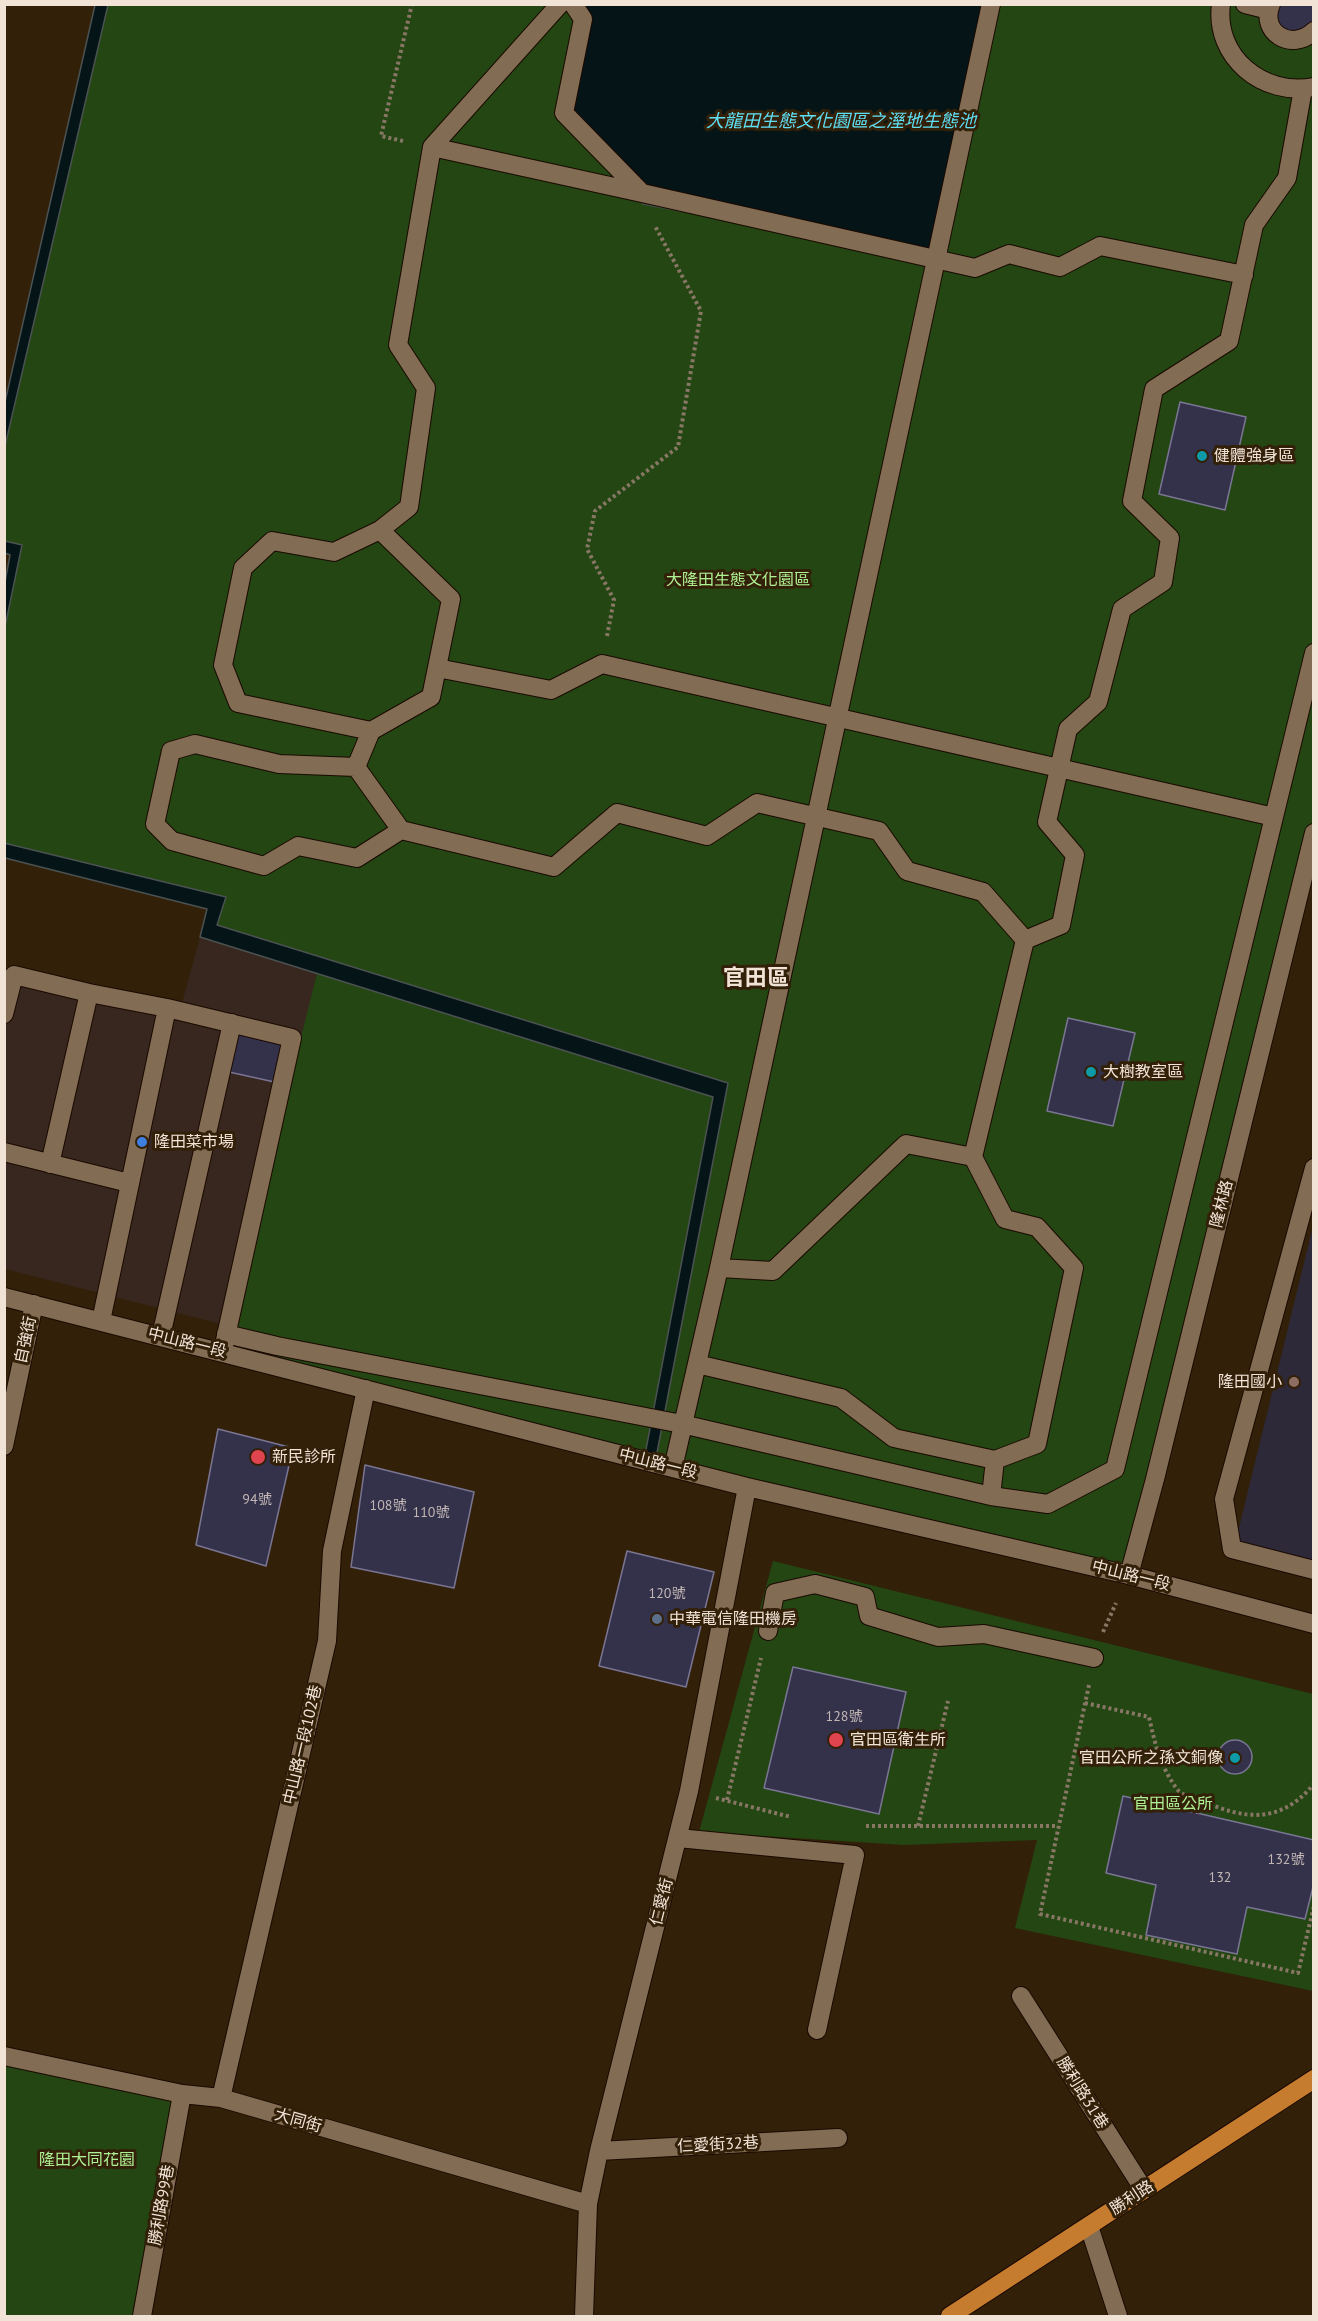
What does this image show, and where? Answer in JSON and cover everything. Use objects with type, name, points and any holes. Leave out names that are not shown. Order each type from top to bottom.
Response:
[{"type":"main road","name":"勝利路","points":[[950,2316],[1314,2079]]},
{"type":"street","points":[[370,731],[238,703],[224,665],[243,568],[272,541],[334,552],[380,530],[410,507],[426,388],[398,345],[432,147],[560,4]]},
{"type":"street","points":[[573,4],[583,19],[564,113],[642,192]]},
{"type":"street","points":[[673,1468],[719,1268],[991,4]]},
{"type":"street","points":[[1025,940],[1061,925],[1074,855],[1047,822],[1068,729],[1098,702],[1122,609],[1163,582],[1170,538],[1132,501],[1154,389],[1229,341],[1254,225],[1287,178],[1308,88],[1277,87],[1255,78],[1236,61],[1224,39],[1220,15],[1221,4]]},
{"type":"street","points":[[1245,4],[1270,7],[1268,17],[1271,26],[1282,38],[1299,40],[1314,31]]},
{"type":"street","points":[[432,147],[975,268],[1009,254],[1060,267],[1100,246],[1244,275]]},
{"type":"street","points":[[356,767],[370,731],[431,697],[451,599],[380,530]]},
{"type":"street","points":[[226,1334],[277,1346],[682,1424],[991,1496],[1048,1504],[1115,1469],[1314,653]]},
{"type":"street","points":[[437,668],[551,690],[602,664],[1059,766],[1274,817]]},
{"type":"street","points":[[356,767],[279,764],[195,744],[187,746],[171,751],[155,824],[172,841],[264,866],[298,846],[357,858],[401,830]]},
{"type":"street","points":[[356,767],[401,830],[554,867],[617,813],[707,836],[757,803],[879,831],[907,871],[983,892],[1025,940]]},
{"type":"street","name":"隆林路","points":[[1129,1575],[1155,1479],[1314,833]]},
{"type":"street","points":[[697,1364],[841,1398],[894,1438],[995,1460],[1037,1444],[1074,1268],[1037,1227],[1005,1219],[973,1157],[1025,940]]},
{"type":"street","points":[[4,1014],[14,975],[292,1038],[223,1352]]},
{"type":"street","points":[[50,1164],[89,993]]},
{"type":"street","points":[[101,1321],[167,1008]]},
{"type":"street","points":[[161,1336],[232,1023]]},
{"type":"street","points":[[719,1268],[773,1271],[906,1144],[973,1157]]},
{"type":"street","points":[[4,1152],[129,1184]]},
{"type":"street","points":[[1314,1168],[1224,1499],[1232,1549],[1314,1570]]},
{"type":"street","name":"中山路一段","points":[[4,1297],[747,1487],[1129,1575],[1314,1624]]},
{"type":"street","name":"自強街","points":[[4,1446],[33,1304]]},
{"type":"street","name":"中山路一段102巷","points":[[221,2098],[327,1641],[332,1551],[366,1389]]},
{"type":"street","points":[[991,1496],[995,1460]]},
{"type":"street","name":"仁愛街","points":[[584,2316],[588,2204],[599,2151],[689,1791],[747,1487]]},
{"type":"street","points":[[768,1631],[776,1593],[815,1584],[865,1598],[869,1616],[938,1637],[984,1634],[1094,1658]]},
{"type":"street","points":[[678,1838],[855,1855],[817,2030]]},
{"type":"street","name":"勝利路31巷","points":[[1021,1996],[1144,2190]]},
{"type":"street","name":"大同街","points":[[4,2056],[182,2094],[221,2098],[588,2204]]},
{"type":"street","name":"勝利路99巷","points":[[142,2316],[182,2094]]},
{"type":"street","name":"仁愛街32巷","points":[[599,2151],[838,2138]]},
{"type":"street","points":[[1089,2226],[1118,2316]]},
{"type":"path","points":[[381,136],[412,4]]},
{"type":"path","points":[[602,664],[614,600],[587,549],[595,511],[678,447],[701,311],[643,204],[642,192]]},
{"type":"path","points":[[1129,1575],[1097,1645],[1040,1914],[1298,1973],[1314,1906]]},
{"type":"path","points":[[727,1800],[768,1631]]},
{"type":"path","points":[[918,1826],[948,1701]]},
{"type":"path","points":[[1085,1703],[1149,1717],[1156,1754],[1179,1792],[1224,1811],[1262,1817],[1300,1800],[1314,1784]]},
{"type":"path","points":[[689,1791],[795,1818]]},
{"type":"path","points":[[862,1826],[1057,1826]]},
{"type":"shaded area","name":"隆田菜市場","points":[[200,937],[317,972],[237,1328],[5,1269],[4,973],[179,1014]]},
{"type":"shaded area","name":"隆田國小","points":[[1313,1226],[1313,1564],[1235,1544]]},
{"type":"green space","name":"大隆田生態文化園區","points":[[108,5],[1313,5],[1313,849],[1129,1575],[223,1352],[317,973],[200,937],[207,909],[5,858],[5,627],[22,546],[5,541],[5,446]]},
{"type":"green space","name":"官田區公所","points":[[773,1561],[1313,1694],[1313,1991],[1015,1928],[1037,1840],[904,1845],[699,1832]]},
{"type":"green space","name":"隆田大同花園","points":[[5,2056],[182,2094],[142,2316],[5,2316]]},
{"type":"water","points":[[95,5],[108,5],[5,446],[5,402]]},
{"type":"water","name":"大龍田生態文化園區之溼地生態池","points":[[573,5],[991,5],[935,259],[643,204],[564,113],[583,19]]},
{"type":"water","points":[[5,541],[22,545],[5,627],[5,582],[10,555],[5,553]]},
{"type":"water","points":[[4,843],[226,897],[217,925],[728,1083],[655,1463],[644,1460],[713,1097],[200,937],[207,909],[5,858]]},
{"type":"building","points":[[1275,4],[1313,4],[1314,24],[1304,33],[1279,29]]},
{"type":"building","name":"健體強身區","points":[[1180,402],[1246,417],[1225,510],[1159,494]]},
{"type":"building","name":"大樹教室區","points":[[1068,1018],[1135,1033],[1113,1126],[1047,1111]]},
{"type":"building","points":[[237,1033],[287,1044],[279,1083],[229,1072]]},
{"type":"building","points":[[218,1429],[293,1448],[266,1566],[196,1545]]},
{"type":"building","points":[[365,1465],[474,1492],[454,1588],[351,1567]]},
{"type":"building","name":"中華電信隆田機房","points":[[627,1551],[714,1572],[686,1687],[599,1666]]},
{"type":"building","name":"官田區衛生所","points":[[793,1667],[906,1692],[879,1814],[764,1788]]},
{"type":"building","name":"官田公所之孫文銅像","points":[[1235,1740],[1247,1745],[1252,1757],[1247,1769],[1235,1774],[1223,1769],[1218,1757],[1223,1745]]},
{"type":"building","name":"官田區公所","points":[[1123,1796],[1314,1840],[1314,1883],[1305,1919],[1247,1907],[1237,1954],[1146,1935],[1156,1885],[1106,1873]]},
{"type":"place","name":"健體強身區","points":[[1202,456]]},
{"type":"place","name":"大樹教室區","points":[[1091,1072]]},
{"type":"place","name":"隆田菜市場","points":[[142,1142]]},
{"type":"place","name":"隆田國小","points":[[1294,1382]]},
{"type":"place","name":"新民診所","points":[[258,1457]]},
{"type":"place","name":"中華電信隆田機房","points":[[657,1619]]},
{"type":"place","name":"官田區衛生所","points":[[836,1740]]},
{"type":"place","name":"官田公所之孫文銅像","points":[[1235,1758]]},
{"type":"district","name":"官田區","points":[[756,979]]}]
